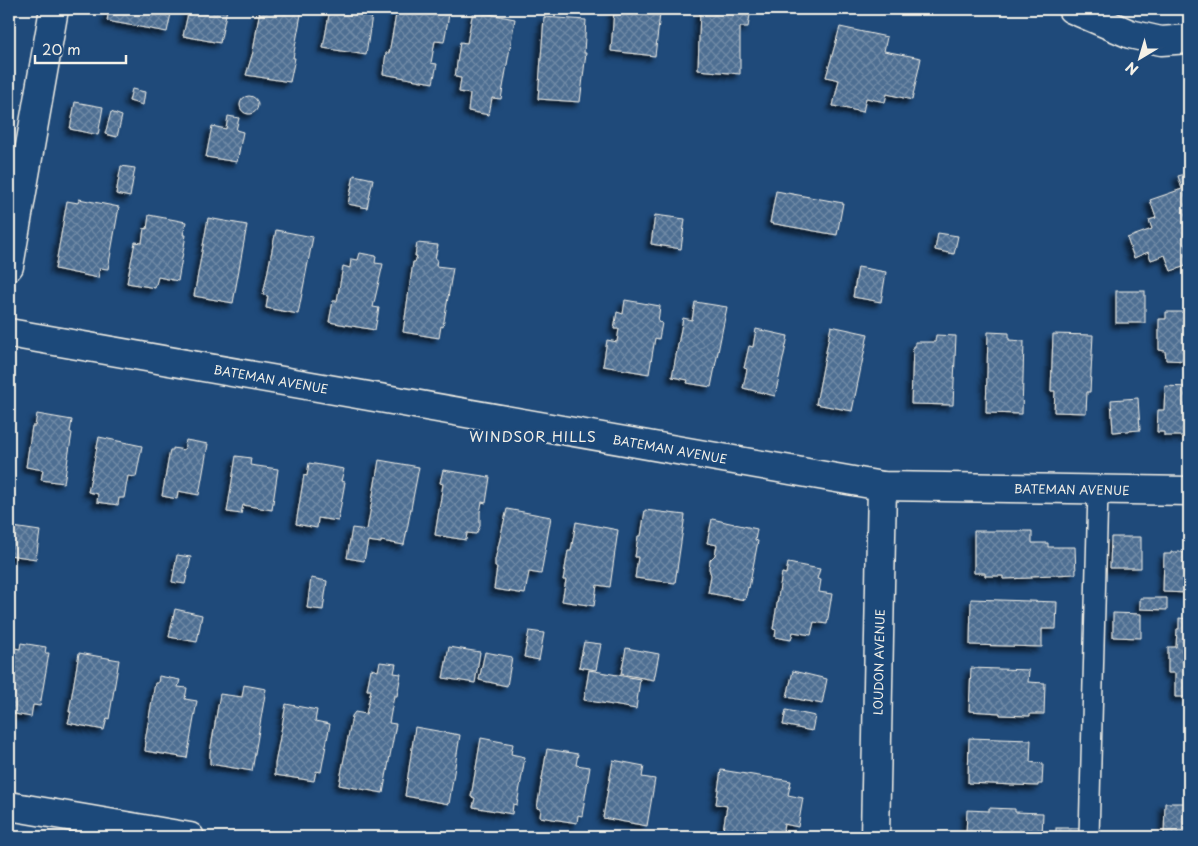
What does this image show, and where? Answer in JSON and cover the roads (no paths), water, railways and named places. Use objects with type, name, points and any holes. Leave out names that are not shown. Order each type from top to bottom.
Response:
[{"type":"street","points":[[9,266],[54,9]]},
{"type":"street","points":[[1072,9],[1130,34],[1161,41],[1189,39]]},
{"type":"street","name":"BATEMAN AVENUE","points":[[9,333],[882,486],[1189,491]]},
{"type":"street","name":"LOUDON AVENUE","points":[[874,837],[882,486]]},
{"type":"street","points":[[9,806],[190,837]]},
{"type":"lane","points":[[1089,837],[1098,490]]},
{"type":"district","name":"WINDSOR HILLS","points":[[533,436]]}]
